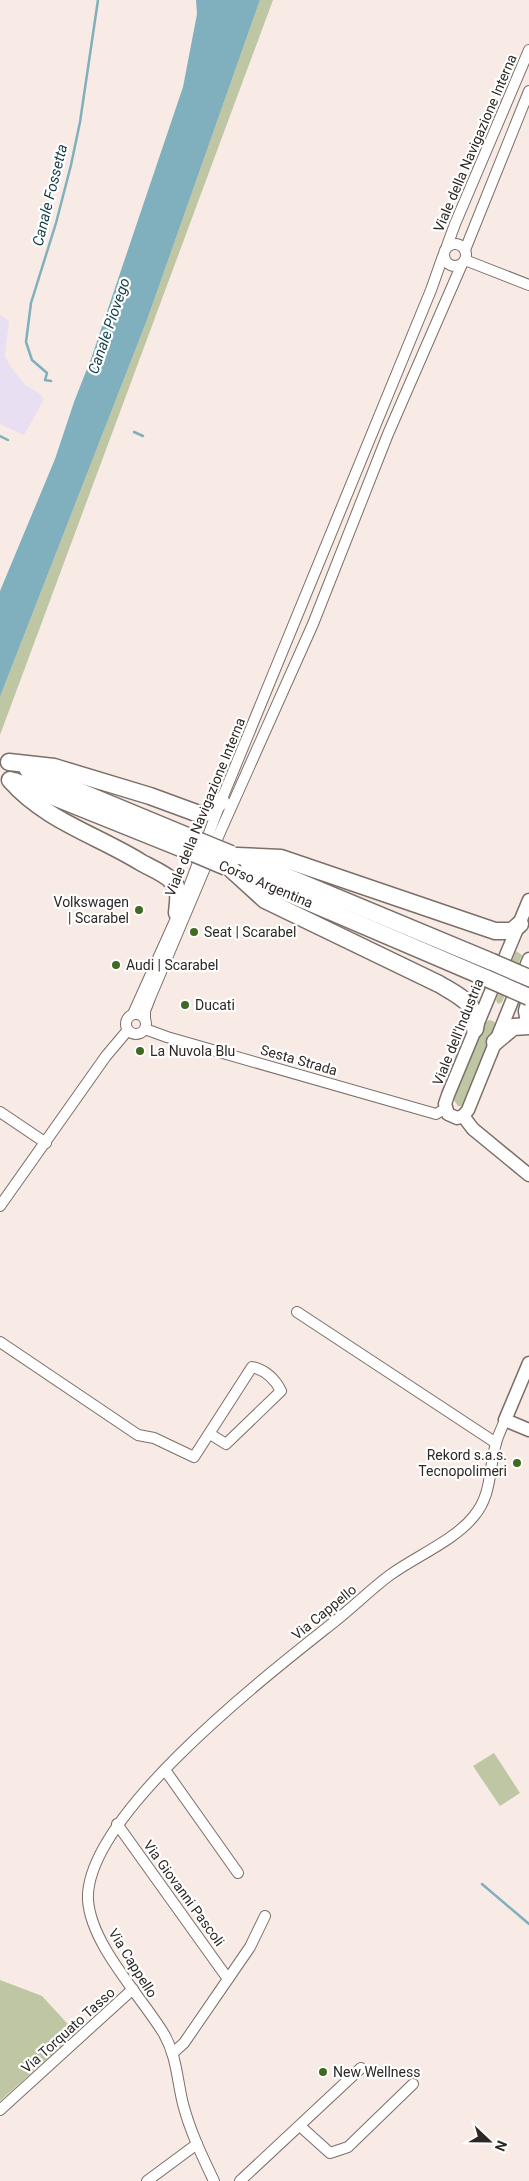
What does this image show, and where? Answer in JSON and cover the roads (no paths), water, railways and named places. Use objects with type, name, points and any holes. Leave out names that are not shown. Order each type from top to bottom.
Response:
[{"type":"highway","points":[[5,767],[54,767],[150,796],[199,814],[210,812],[221,801]]},
{"type":"highway","points":[[5,767],[25,796],[39,808],[128,854],[171,880],[179,892],[177,913]]},
{"type":"highway","name":"Corso Argentina","points":[[5,767],[231,861],[529,978]]},
{"type":"highway","points":[[231,861],[282,858],[495,931],[512,931],[520,924]]},
{"type":"highway","points":[[231,861],[265,900],[439,984],[466,1000],[475,1013],[477,1021],[475,1029]]},
{"type":"highway","name":"Corso Argentina","points":[[231,861],[529,997]]},
{"type":"highway","points":[[529,1004],[527,1011],[529,1022]]},
{"type":"highway","points":[[496,1042],[506,1031],[513,1027],[529,1026]]},
{"type":"street","name":"Viale della Navigazione Interna","points":[[0,1206],[106,1056],[128,1030],[126,1021],[133,1014],[183,903],[221,801],[431,290],[455,224],[529,50]]},
{"type":"street","name":"Viale della Navigazione Interna","points":[[145,1024],[145,1012],[150,998],[200,878],[310,628],[388,434],[464,258],[529,91]]},
{"type":"street","name":"Viale della Navigazione Interna","points":[[445,251],[456,244],[464,258]]},
{"type":"street","points":[[445,251],[445,261],[451,266],[464,258],[529,285]]},
{"type":"street","points":[[374,428],[388,434]]},
{"type":"street","points":[[308,589],[310,598],[315,600],[326,589]]},
{"type":"street","points":[[300,609],[308,612],[310,628]]},
{"type":"street","name":"Viale dell'Industria","points":[[445,1109],[446,1099],[529,900]]},
{"type":"street","points":[[445,1109],[448,1114],[457,1118],[463,1116],[468,1110],[529,959]]},
{"type":"street","points":[[128,1030],[138,1034],[145,1024],[140,1014],[133,1014]]},
{"type":"street","name":"Sesta Strada","points":[[145,1024],[168,1037],[436,1114],[445,1109]]},
{"type":"street","points":[[0,1112],[46,1143]]},
{"type":"street","points":[[463,1116],[473,1129],[529,1175]]},
{"type":"street","points":[[297,1312],[496,1443],[529,1363]]},
{"type":"street","points":[[0,1342],[138,1435],[154,1438],[194,1457],[252,1367],[261,1369],[278,1384],[281,1391],[226,1444],[210,1434]]},
{"type":"street","points":[[505,1420],[529,1430]]},
{"type":"street","name":"Via Cappello","points":[[214,2181],[197,2144],[183,2104],[174,2052],[106,1948],[92,1922],[88,1898],[92,1876],[109,1838],[133,1803],[208,1727],[281,1664],[390,1576],[460,1530],[472,1519],[483,1504],[489,1488],[496,1443]]},
{"type":"street","points":[[165,1770],[238,1873]]},
{"type":"street","name":"Via Giovanni Pascoli","points":[[117,1824],[228,1979]]},
{"type":"street","points":[[174,2052],[184,2042],[250,1948],[265,1916]]},
{"type":"street","name":"Via Torquato Tasso","points":[[0,2110],[133,1989]]},
{"type":"street","points":[[240,2181],[362,2068]]},
{"type":"street","points":[[300,2126],[330,2153],[336,2152],[349,2146],[413,2084]]},
{"type":"street","points":[[147,2181],[197,2144]]},
{"type":"water","name":"Canale Piovego","points":[[196,0],[260,0],[147,320],[0,697],[0,591],[55,459],[183,87],[197,14]]},
{"type":"waterway","name":"Canale Fossetta","points":[[51,381],[45,380],[47,373],[32,360],[26,342],[31,303],[56,223],[71,165],[80,122],[98,0]]},
{"type":"waterway","name":"Canale Fossetta","points":[[134,432],[143,436]]},
{"type":"waterway","points":[[0,436],[8,440]]},
{"type":"waterway","points":[[482,1884],[529,1924]]},
{"type":"place","name":"Volkswagen | Scarabel","points":[[139,910]]},
{"type":"place","name":"Seat | Scarabel","points":[[194,932]]},
{"type":"place","name":"Audi | Scarabel","points":[[116,965]]},
{"type":"place","name":"Ducati","points":[[185,1005]]},
{"type":"place","name":"La Nuvola Blu","points":[[140,1051]]},
{"type":"place","name":"Rekord s.a.s. Tecnopolimeri","points":[[517,1463]]},
{"type":"place","name":"New Wellness","points":[[323,2072]]}]
